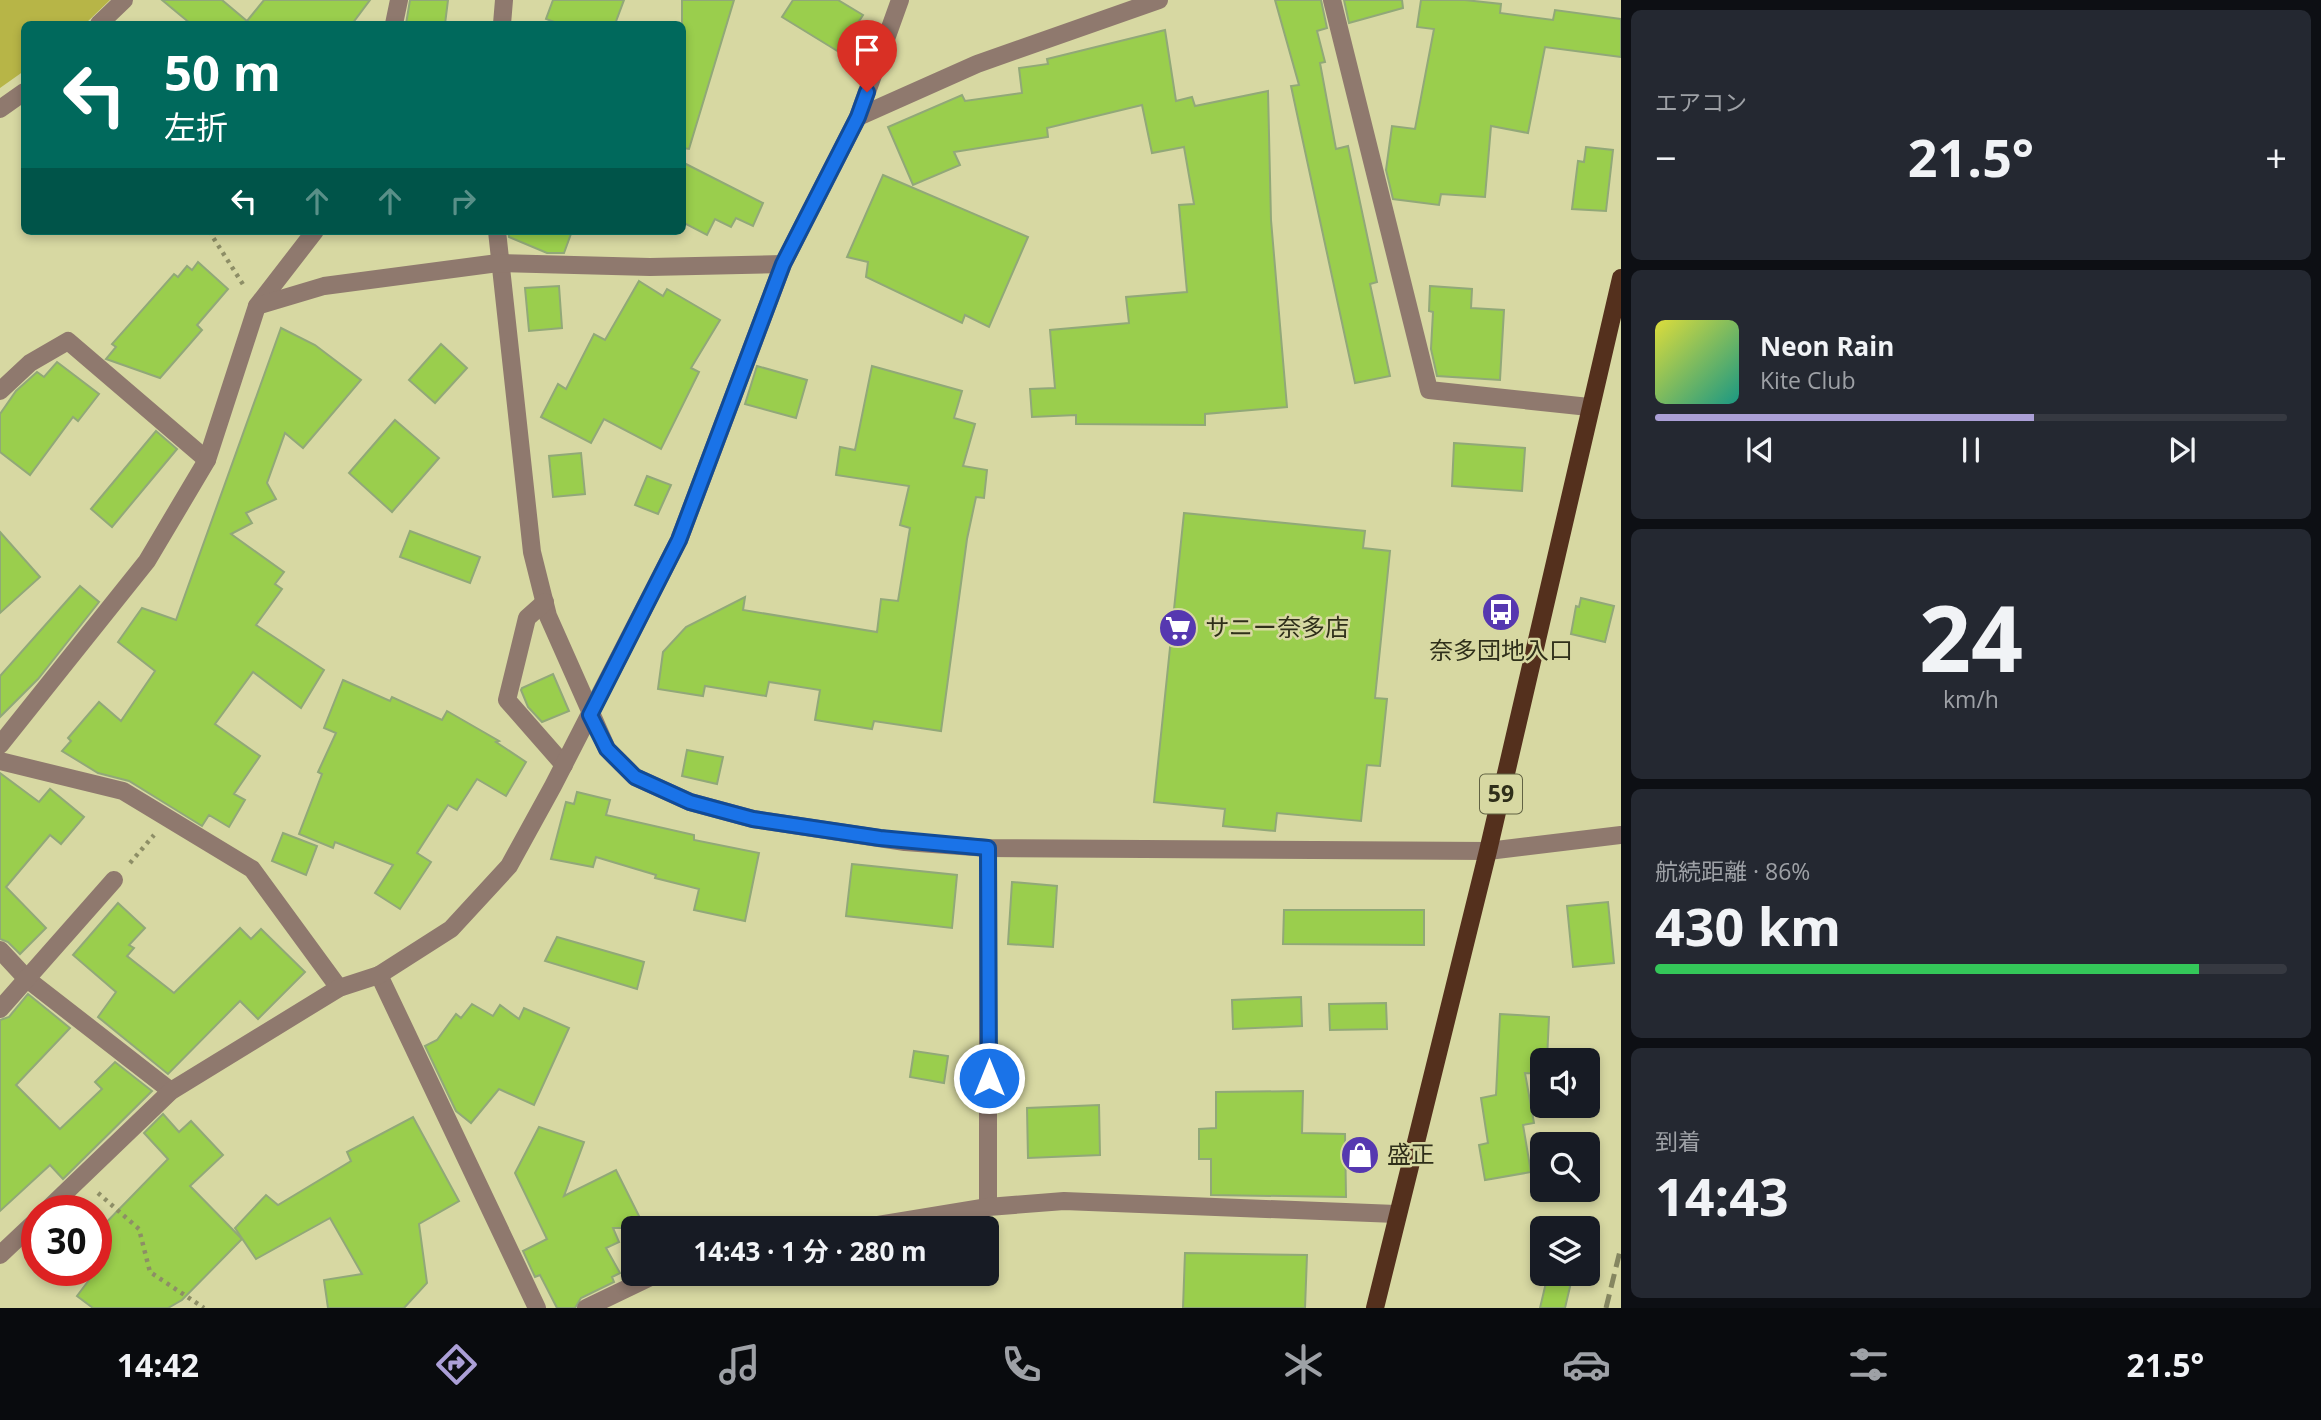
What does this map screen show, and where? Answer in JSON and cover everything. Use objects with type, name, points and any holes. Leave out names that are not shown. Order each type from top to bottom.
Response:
[{"type":"main road","name":"59","points":[[1375,1308],[1396,1214],[1488,851],[1621,278]]},
{"type":"street","points":[[102,21],[124,0]]},
{"type":"street","points":[[395,21],[399,0]]},
{"type":"street","points":[[502,21],[504,0]]},
{"type":"street","points":[[62,1195],[171,1091],[339,988],[379,975],[451,929],[509,866],[679,540],[783,264],[858,117],[900,0]]},
{"type":"street","points":[[858,117],[977,64],[1159,0]]},
{"type":"street","points":[[1332,0],[1429,390],[1589,407]]},
{"type":"street","points":[[0,109],[21,94]]},
{"type":"street","points":[[0,745],[147,561],[208,460],[257,306],[312,235]]},
{"type":"street","points":[[497,235],[532,552],[545,602],[590,715],[607,749],[635,777],[690,802],[753,819],[880,838],[988,848],[1488,851],[1621,835]]},
{"type":"street","points":[[257,306],[324,286],[499,263],[650,267],[783,264]]},
{"type":"street","points":[[0,391],[30,363],[68,341],[208,460]]},
{"type":"street","points":[[545,602],[527,618],[507,700],[564,765]]},
{"type":"street","points":[[0,761],[123,791],[252,869],[339,988]]},
{"type":"street","points":[[988,848],[988,1207]]},
{"type":"street","points":[[0,1009],[114,880]]},
{"type":"street","points":[[0,950],[27,979],[171,1091]]},
{"type":"street","points":[[379,975],[537,1308]]},
{"type":"street","points":[[933,1216],[988,1207],[1064,1201],[1396,1214]]},
{"type":"street","points":[[0,1254],[21,1235]]},
{"type":"street","points":[[586,1308],[632,1286]]},
{"type":"path","points":[[212,235],[257,306]]},
{"type":"path","points":[[114,880],[169,819]]},
{"type":"path","points":[[80,1178],[139,1229],[150,1272],[204,1308]]},
{"type":"shaded area","points":[[0,0],[110,0],[88,21],[21,21],[21,73],[0,88]]},
{"type":"building","points":[[162,0],[222,0],[247,21],[187,21]]},
{"type":"building","points":[[264,0],[370,0],[354,21],[247,21]]},
{"type":"building","points":[[410,0],[448,0],[445,21],[406,21]]},
{"type":"building","points":[[553,0],[624,0],[616,21],[546,19]]},
{"type":"building","points":[[682,0],[734,0],[689,149],[686,149],[686,21],[682,21]]},
{"type":"building","points":[[793,0],[838,0],[863,15],[839,52],[782,17]]},
{"type":"building","points":[[1275,0],[1321,0],[1327,28],[1317,31],[1325,62],[1320,63],[1336,149],[1348,146],[1377,282],[1370,284],[1390,376],[1355,383],[1291,86],[1299,85]]},
{"type":"building","points":[[1344,0],[1402,0],[1403,8],[1349,23]]},
{"type":"building","points":[[1421,0],[1465,0],[1501,4],[1500,13],[1553,20],[1555,10],[1621,19],[1621,57],[1545,47],[1528,133],[1491,126],[1485,197],[1441,194],[1439,205],[1393,199],[1386,170],[1392,126],[1415,129],[1434,29],[1417,27]]},
{"type":"building","points":[[1165,30],[1176,101],[1192,97],[1195,106],[1268,91],[1271,220],[1287,407],[1205,414],[1205,425],[1076,424],[1076,415],[1032,417],[1030,389],[1055,388],[1050,330],[1129,323],[1126,297],[1187,292],[1179,205],[1194,204],[1184,147],[1152,153],[1142,105],[1047,128],[1048,137],[954,152],[960,165],[913,185],[888,127],[962,95],[965,101],[1022,93],[1019,68],[1048,64],[1047,59]]},
{"type":"building","points":[[1586,147],[1613,150],[1606,211],[1572,209],[1578,161],[1584,162]]},
{"type":"building","points":[[686,164],[763,203],[753,226],[736,218],[731,227],[715,219],[707,235],[686,224]]},
{"type":"building","points":[[883,175],[1028,237],[989,327],[965,315],[962,323],[866,277],[868,262],[847,257]]},
{"type":"building","points":[[571,235],[564,253],[547,253],[509,237]]},
{"type":"building","points":[[198,262],[228,289],[197,325],[202,330],[160,378],[106,359],[116,347],[112,344],[174,274],[178,277],[187,266],[192,270]]},
{"type":"building","points":[[639,281],[663,296],[667,289],[720,320],[691,368],[699,372],[661,449],[604,419],[591,443],[541,417],[558,384],[566,389],[594,334],[605,340]]},
{"type":"building","points":[[559,286],[562,328],[529,331],[525,288]]},
{"type":"building","points":[[1430,286],[1472,289],[1471,308],[1504,310],[1500,380],[1437,376],[1431,349],[1433,312],[1429,311]]},
{"type":"building","points":[[281,328],[315,345],[361,380],[303,448],[285,433],[267,483],[276,499],[246,513],[252,523],[231,534],[284,572],[275,584],[282,589],[256,625],[324,670],[301,708],[253,672],[215,724],[260,756],[234,794],[245,800],[229,827],[209,815],[202,826],[129,781],[98,773],[62,751],[71,741],[68,738],[99,702],[121,721],[155,671],[118,642],[142,608],[176,620]]},
{"type":"building","points":[[441,344],[467,368],[435,403],[409,380]]},
{"type":"building","points":[[57,362],[99,394],[78,421],[73,417],[30,475],[0,452],[0,414],[16,391],[37,372],[44,377]]},
{"type":"building","points":[[757,366],[807,380],[796,418],[745,404]]},
{"type":"building","points":[[872,366],[962,391],[954,418],[975,424],[963,466],[987,470],[984,498],[976,497],[967,539],[941,731],[874,721],[872,729],[815,720],[820,690],[769,682],[766,696],[705,686],[703,696],[658,689],[663,652],[686,627],[745,597],[743,610],[877,632],[881,599],[898,601],[910,528],[900,525],[909,486],[836,475],[840,447],[855,450]]},
{"type":"building","points":[[395,420],[439,458],[392,512],[349,473]]},
{"type":"building","points":[[156,431],[177,449],[112,527],[91,509]]},
{"type":"building","points":[[1454,443],[1525,448],[1522,491],[1452,486]]},
{"type":"building","points":[[581,453],[585,494],[553,497],[549,456]]},
{"type":"building","points":[[647,476],[671,485],[658,514],[635,505]]},
{"type":"building","points":[[1184,513],[1365,531],[1363,548],[1390,551],[1375,698],[1387,699],[1380,766],[1367,765],[1361,821],[1277,813],[1275,831],[1223,826],[1225,809],[1154,802]]},
{"type":"building","points":[[410,531],[480,557],[470,583],[400,557]]},
{"type":"building","points":[[0,532],[40,577],[0,613]]},
{"type":"building","points":[[80,586],[99,602],[38,679],[0,717],[0,676]]},
{"type":"building","points":[[1581,598],[1614,606],[1605,642],[1571,634],[1576,606],[1579,607]]},
{"type":"building","points":[[553,674],[569,711],[542,722],[528,707],[521,690]]},
{"type":"building","points":[[343,680],[390,701],[392,697],[442,720],[447,711],[499,741],[496,742],[526,762],[506,796],[477,779],[457,810],[448,805],[417,853],[431,862],[400,909],[375,893],[393,865],[335,842],[333,848],[299,834],[322,774],[318,772],[336,733],[324,728]]},
{"type":"building","points":[[687,750],[723,757],[717,784],[682,776]]},
{"type":"building","points":[[0,773],[39,802],[50,789],[84,817],[61,844],[50,835],[6,887],[46,928],[20,954],[8,942],[0,939]]},
{"type":"building","points":[[577,792],[610,800],[606,815],[694,835],[694,840],[759,853],[745,921],[694,910],[699,889],[655,878],[656,875],[596,857],[593,867],[551,859],[566,802],[574,804]]},
{"type":"building","points":[[283,833],[317,846],[306,875],[272,861]]},
{"type":"building","points":[[852,864],[957,875],[952,928],[846,916]]},
{"type":"building","points":[[1012,882],[1057,886],[1053,947],[1008,944]]},
{"type":"building","points":[[1608,902],[1614,963],[1573,967],[1567,906]]},
{"type":"building","points":[[118,903],[145,928],[129,945],[134,948],[127,956],[174,993],[240,928],[251,939],[261,929],[305,972],[258,1019],[240,1001],[168,1074],[98,1017],[116,992],[73,955]]},
{"type":"building","points":[[1284,910],[1424,910],[1424,945],[1283,944]]},
{"type":"building","points":[[557,937],[644,962],[637,989],[545,961]]},
{"type":"building","points":[[28,994],[70,1028],[16,1085],[60,1129],[102,1089],[95,1082],[115,1062],[152,1091],[63,1179],[50,1165],[0,1211],[0,1020],[9,1017]]},
{"type":"building","points":[[1301,997],[1302,1026],[1233,1029],[1232,1000]]},
{"type":"building","points":[[1386,1003],[1387,1029],[1330,1030],[1329,1004]]},
{"type":"building","points":[[472,1004],[493,1016],[500,1005],[519,1019],[524,1008],[569,1028],[534,1105],[499,1089],[471,1123],[456,1111],[425,1046],[437,1040],[456,1014],[461,1018]]},
{"type":"building","points":[[1500,1014],[1549,1017],[1548,1048],[1530,1048],[1530,1073],[1525,1073],[1530,1118],[1533,1118],[1534,1123],[1523,1125],[1530,1172],[1485,1180],[1479,1145],[1488,1143],[1481,1098],[1496,1095]]},
{"type":"building","points":[[914,1051],[948,1056],[944,1083],[910,1077]]},
{"type":"building","points":[[1303,1091],[1302,1133],[1345,1134],[1346,1197],[1211,1195],[1211,1159],[1199,1159],[1199,1129],[1216,1128],[1216,1092]]},
{"type":"building","points":[[1099,1105],[1100,1155],[1028,1158],[1027,1108]]},
{"type":"building","points":[[163,1114],[179,1132],[191,1121],[223,1155],[190,1186],[242,1239],[182,1300],[168,1308],[93,1308],[77,1296],[84,1286],[112,1286],[112,1217],[168,1159],[144,1133]]},
{"type":"building","points":[[413,1117],[459,1201],[419,1224],[427,1283],[404,1308],[328,1308],[324,1280],[362,1274],[330,1218],[256,1259],[235,1228],[266,1195],[278,1205],[351,1161],[347,1152]]},
{"type":"building","points":[[539,1127],[584,1142],[564,1196],[616,1170],[639,1216],[621,1216],[621,1228],[613,1228],[619,1242],[606,1248],[620,1273],[612,1277],[614,1282],[581,1298],[575,1308],[557,1308],[540,1275],[535,1277],[523,1251],[547,1239],[515,1173]]},
{"type":"building","points":[[1185,1253],[1307,1255],[1305,1308],[1183,1308]]},
{"type":"building","points":[[1545,1286],[1570,1286],[1565,1308],[1540,1308]]},
{"type":"railway","points":[[1606,1308],[1621,1247]]},
{"type":"place","name":"奈多団地入口","points":[[1501,612]]},
{"type":"place","name":"サニー奈多店","points":[[1178,628]]},
{"type":"place","name":"盛正","points":[[1360,1155]]},
{"type":"route","points":[[867,92],[858,117],[783,264],[679,540],[590,715],[607,749],[635,777],[690,802],[753,819],[905,842],[988,848],[989,1078]]}]
